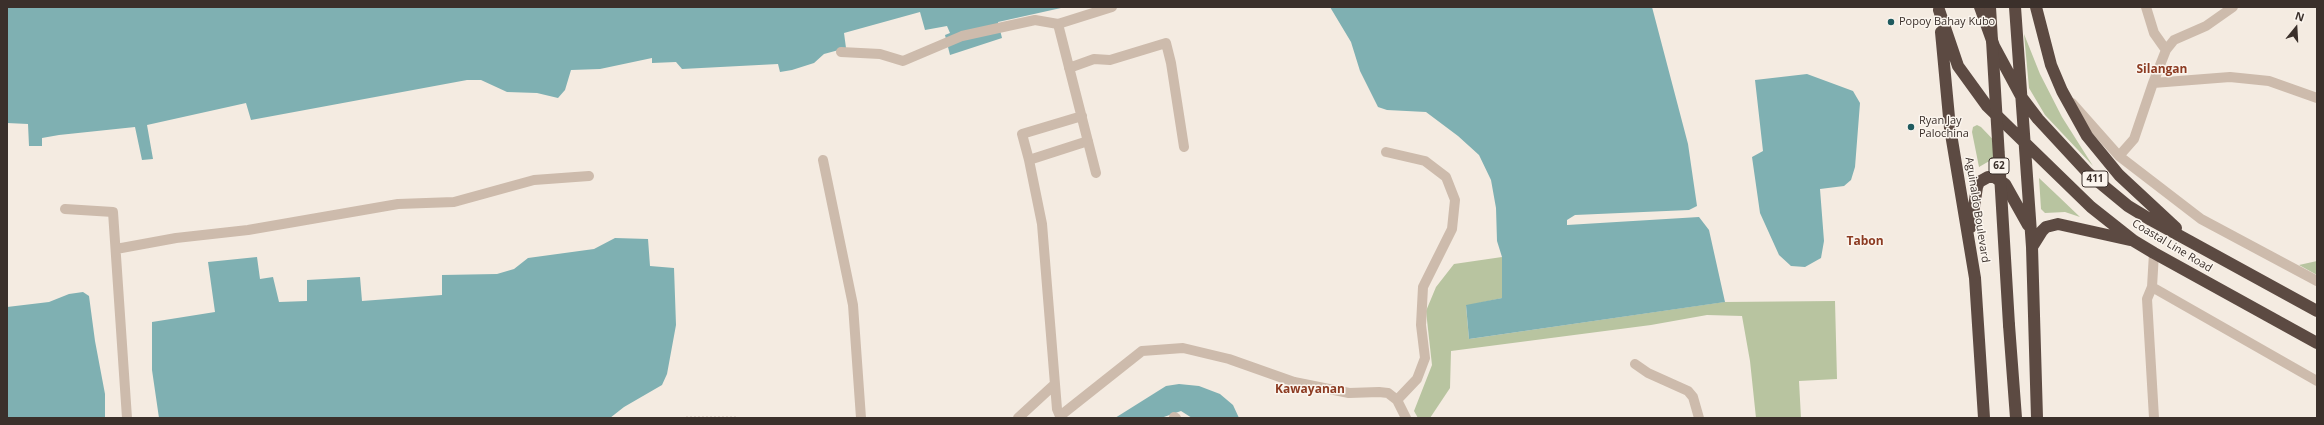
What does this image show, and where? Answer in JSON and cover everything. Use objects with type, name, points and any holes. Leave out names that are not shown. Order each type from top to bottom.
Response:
[{"type":"highway","name":"Coastal Line Road","points":[[1980,7],[1994,46],[2022,98],[2063,147],[2109,191],[2150,220],[2187,239],[2317,312]]},
{"type":"highway","name":"62","points":[[1990,7],[2016,418]]},
{"type":"highway","name":"62","points":[[2015,7],[2022,98],[2023,143],[2032,247],[2037,418]]},
{"type":"highway","points":[[2036,7],[2042,36],[2062,91],[2086,136],[2119,175],[2187,239]]},
{"type":"highway","name":"Coastal Line Road","points":[[1939,9],[1952,52],[1965,77],[1987,106],[2023,143],[2091,207],[2134,241],[2317,343]]},
{"type":"highway","name":"Aguinaldo Boulevard","points":[[1939,9],[1949,121],[1975,278],[1984,418]]},
{"type":"highway","points":[[1969,236],[1977,187],[1979,182],[1988,177],[1994,177],[2005,184],[2030,229]]},
{"type":"highway","points":[[2032,247],[2046,227],[2058,224],[2073,226],[2134,241]]},
{"type":"street","points":[[841,52],[880,54],[903,61],[962,36],[1035,20],[1058,24],[1112,7]]},
{"type":"street","points":[[2146,7],[2154,32],[2166,50]]},
{"type":"street","points":[[2119,156],[2134,139],[2166,50],[2174,40],[2206,26],[2233,7]]},
{"type":"street","points":[[1058,24],[1096,173]]},
{"type":"street","points":[[1069,68],[1094,59],[1110,60],[1166,43],[1171,63],[1184,147]]},
{"type":"street","points":[[2153,83],[2230,77],[2269,81],[2317,98]]},
{"type":"street","points":[[2062,91],[2119,156],[2201,219],[2317,281]]},
{"type":"street","points":[[1082,116],[1022,134],[1042,224],[1057,409],[1060,416],[1142,351],[1183,348],[1229,359],[1294,382],[1348,393],[1379,392],[1388,394],[1397,400],[1406,418]]},
{"type":"street","points":[[1029,160],[1088,141]]},
{"type":"street","points":[[1386,152],[1424,161],[1446,177],[1456,200],[1452,229],[1423,287],[1421,324],[1426,358],[1417,379],[1397,400]]},
{"type":"street","points":[[823,160],[853,305],[861,418]]},
{"type":"street","points":[[116,249],[176,238],[248,230],[398,204],[454,202],[534,180],[589,176]]},
{"type":"street","points":[[65,209],[113,212],[127,418]]},
{"type":"street","points":[[2154,253],[2152,287],[2147,299],[2154,418]]},
{"type":"street","points":[[2152,287],[2317,381]]},
{"type":"street","points":[[1635,364],[1648,373],[1688,391],[1693,397],[1699,418]]},
{"type":"street","points":[[1018,418],[1055,384]]},
{"type":"path","points":[[686,418],[738,418]]},
{"type":"green space","points":[[2024,34],[2040,74],[2062,117],[2093,166],[2045,115],[2029,88]]},
{"type":"green space","points":[[1977,125],[1981,127],[2005,152],[1979,167],[1972,132],[1973,127]]},
{"type":"green space","points":[[2039,178],[2080,217],[2065,212],[2045,213],[2041,209]]},
{"type":"green space","points":[[1502,257],[1502,298],[1466,306],[1469,339],[1724,302],[1835,301],[1837,379],[1799,381],[1801,418],[1756,418],[1750,361],[1742,316],[1707,315],[1651,325],[1451,351],[1450,388],[1430,418],[1418,418],[1414,411],[1432,365],[1426,311],[1436,287],[1454,264]]},
{"type":"green space","points":[[2317,261],[2317,275],[2299,265]]},
{"type":"water","points":[[7,7],[1061,8],[998,22],[1002,38],[950,55],[945,35],[950,33],[947,26],[925,30],[920,12],[844,33],[846,48],[824,54],[814,63],[780,72],[778,64],[682,69],[676,62],[652,63],[652,58],[600,69],[571,70],[565,90],[558,98],[537,93],[507,92],[481,80],[467,80],[251,120],[246,103],[147,125],[153,159],[142,160],[135,127],[42,138],[42,146],[29,146],[28,124],[7,123]]},
{"type":"water","points":[[1330,7],[1652,7],[1688,144],[1697,206],[1689,210],[1575,215],[1567,220],[1567,225],[1699,217],[1709,230],[1725,302],[1469,339],[1466,305],[1502,298],[1502,257],[1497,241],[1496,208],[1491,180],[1479,155],[1458,136],[1426,112],[1387,110],[1378,107],[1360,71],[1351,42]]},
{"type":"water","points":[[1807,74],[1853,91],[1860,103],[1855,167],[1851,180],[1844,186],[1820,189],[1824,241],[1821,258],[1805,267],[1791,266],[1779,255],[1760,213],[1752,157],[1763,151],[1755,80]]},
{"type":"water","points":[[615,238],[648,239],[650,266],[674,268],[676,325],[667,374],[662,385],[624,407],[610,418],[159,418],[152,370],[152,322],[215,312],[208,262],[257,257],[260,279],[273,277],[279,302],[307,301],[307,280],[360,277],[362,301],[442,295],[442,275],[497,274],[514,269],[528,258],[594,249]]},
{"type":"water","points":[[83,292],[89,296],[95,341],[105,394],[105,418],[7,418],[7,307],[49,302],[69,294]]},
{"type":"water","points":[[1179,384],[1199,386],[1220,394],[1233,405],[1239,418],[1192,418],[1181,411],[1161,418],[1115,418],[1166,386]]},
{"type":"place","name":"Popoy Bahay Kubo","points":[[1891,22]]},
{"type":"place","name":"Ryan Jay Palochina","points":[[1911,127]]},
{"type":"district","name":"Silangan","points":[[2162,70]]},
{"type":"district","name":"Tabon","points":[[1865,242]]},
{"type":"district","name":"Kawayanan","points":[[1310,390]]}]
